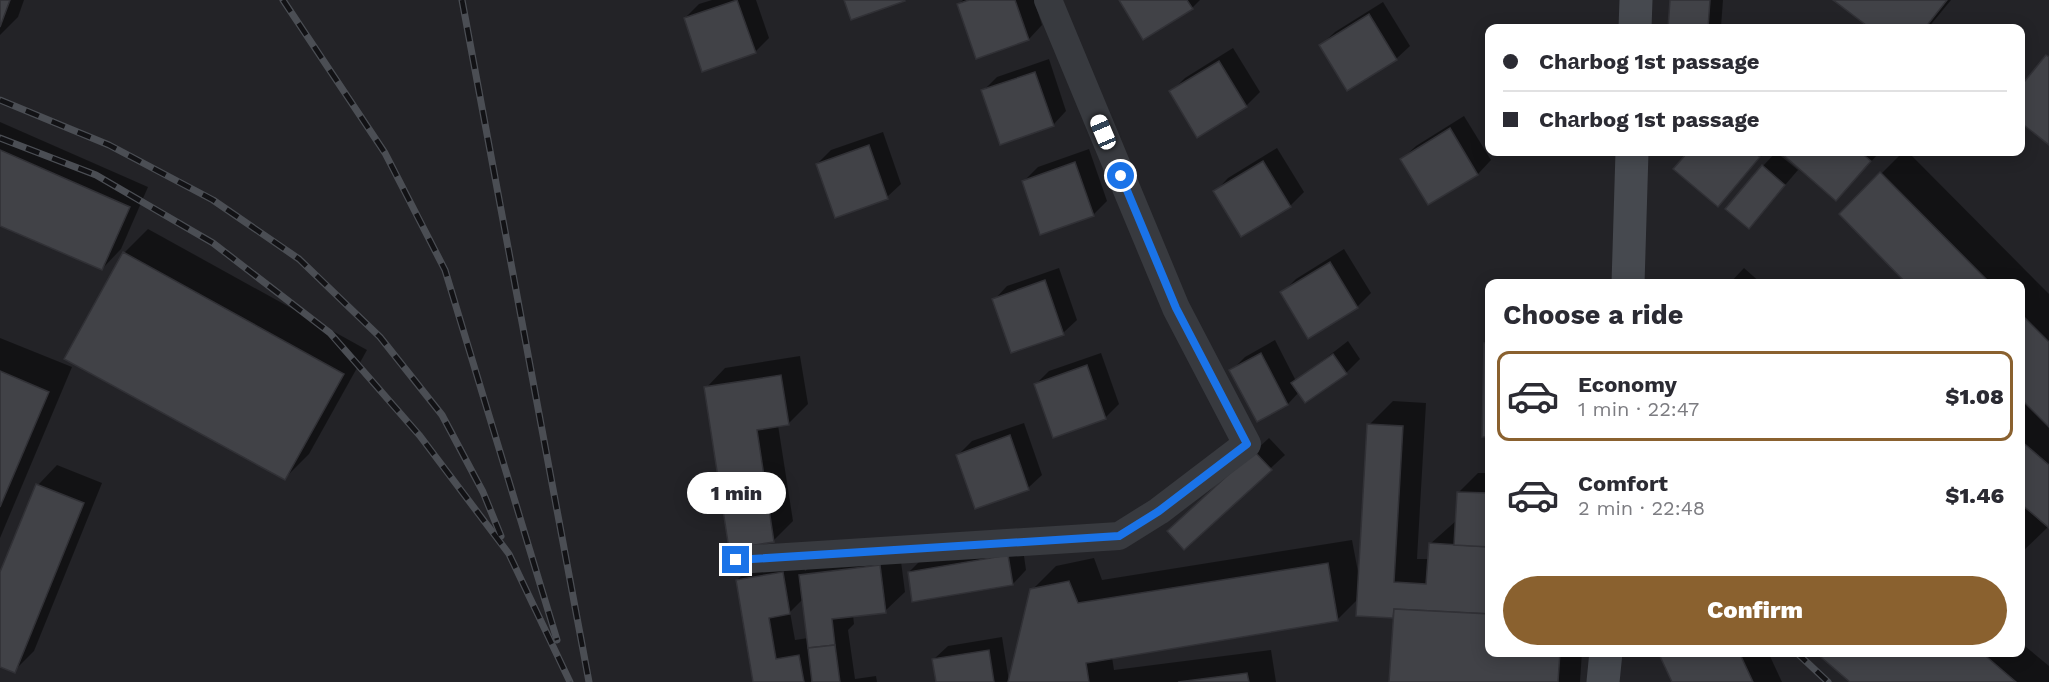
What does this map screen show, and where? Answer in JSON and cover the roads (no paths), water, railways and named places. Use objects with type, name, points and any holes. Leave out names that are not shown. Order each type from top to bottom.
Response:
[{"type":"street","points":[[736,560],[1119,536],[1159,511],[1247,444],[1176,308],[1048,0]]},
{"type":"street","points":[[1635,24],[1636,0]]},
{"type":"street","points":[[1628,279],[1632,156]]},
{"type":"street","points":[[1603,682],[1606,657]]},
{"type":"railway","points":[[283,0],[385,153],[445,270],[557,640]]},
{"type":"railway","points":[[462,0],[589,682]]},
{"type":"railway","points":[[0,100],[109,145],[213,200],[299,259],[380,337],[442,415],[483,492],[501,536]]},
{"type":"railway","points":[[0,138],[96,175],[213,243],[330,333],[420,436],[509,554],[570,682]]},
{"type":"railway","points":[[1801,657],[1828,682]]}]
